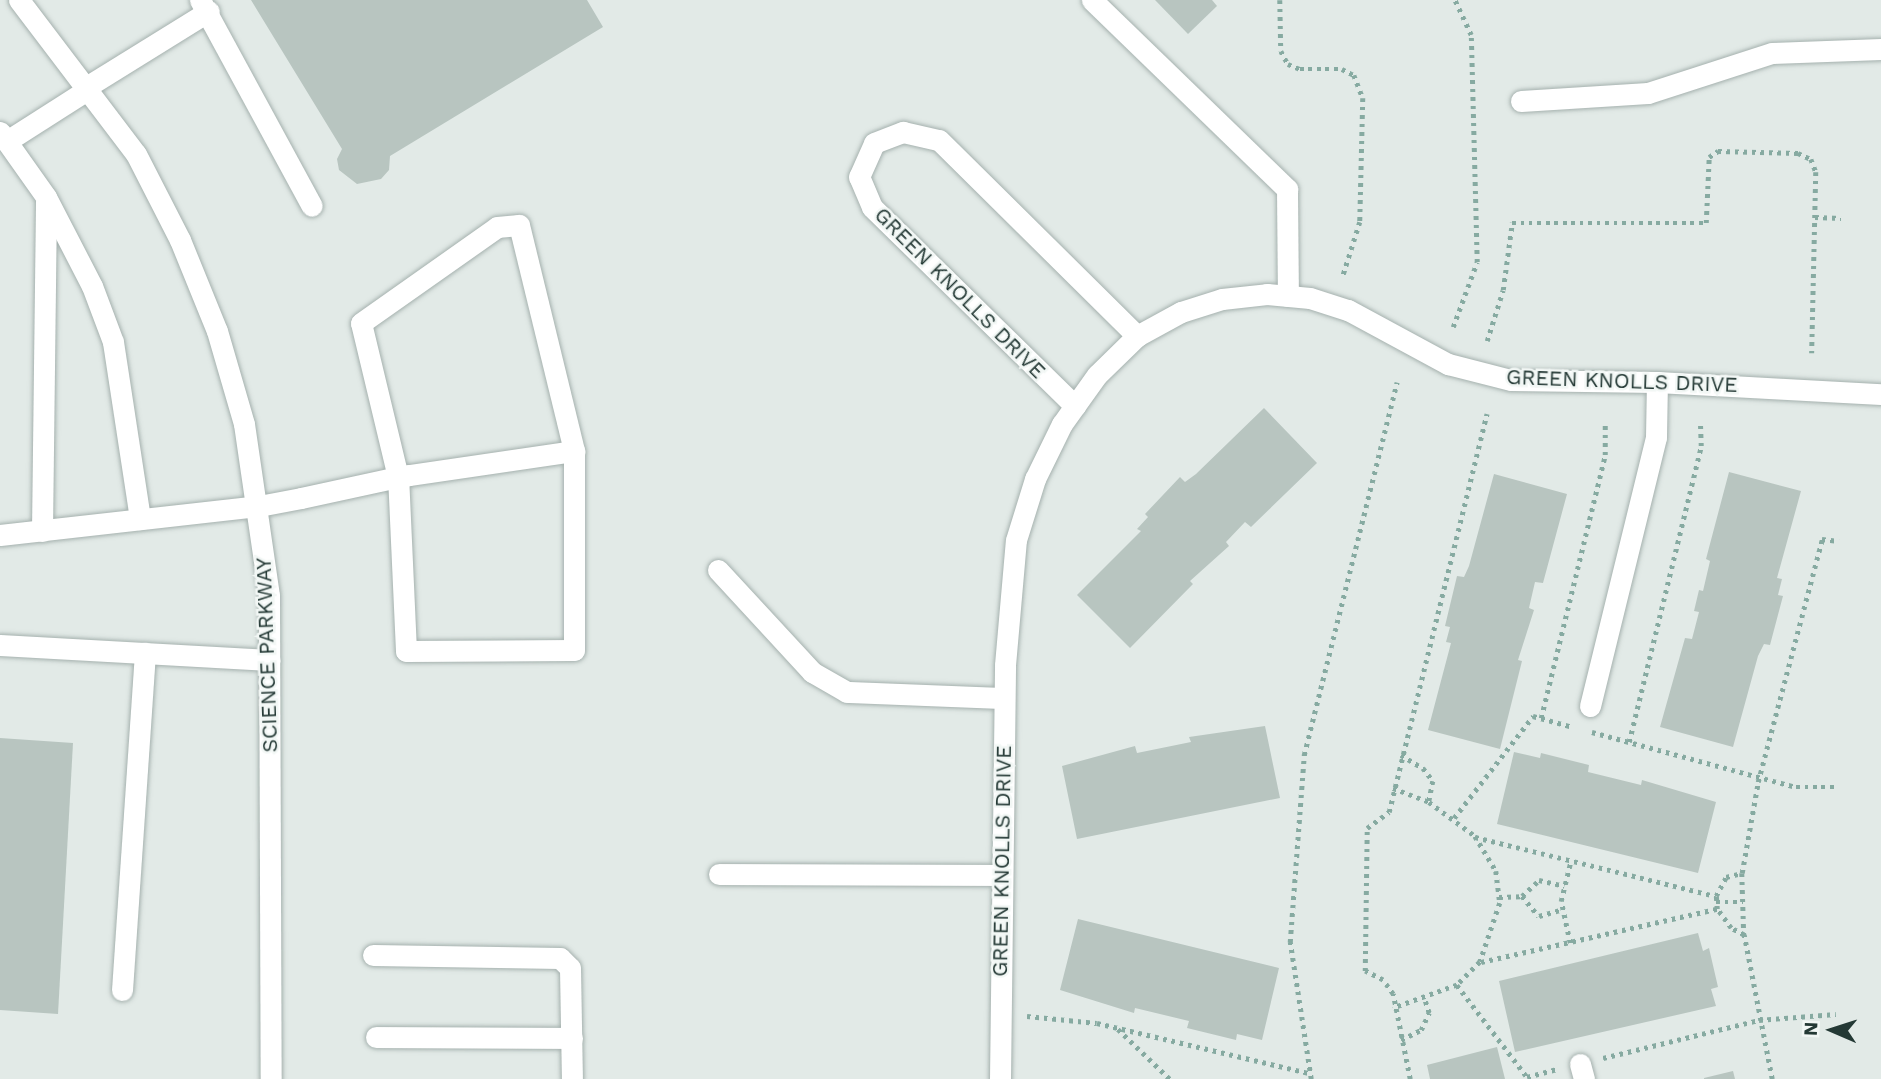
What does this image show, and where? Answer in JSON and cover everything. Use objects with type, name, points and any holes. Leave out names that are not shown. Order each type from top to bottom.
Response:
[{"type":"street","name":"SCIENCE PARKWAY","points":[[19,0],[89,87],[136,154],[194,274],[217,331],[244,424],[259,506],[269,596],[271,1079]]},
{"type":"street","points":[[1092,0],[1287,189],[1288,296]]},
{"type":"street","points":[[140,519],[113,342],[92,286],[46,197],[3,136],[89,87],[205,5],[312,206]]},
{"type":"street","points":[[1521,101],[1648,93],[1772,53],[1881,49]]},
{"type":"street","name":"GREEN KNOLLS DRIVE","points":[[1075,406],[872,206],[859,177],[874,144],[904,132],[939,140],[1137,336]]},
{"type":"street","points":[[41,531],[46,197]]},
{"type":"street","points":[[519,225],[574,451],[574,650],[406,651],[398,477],[361,323],[497,227],[519,225]]},
{"type":"street","name":"GREEN KNOLLS DRIVE","points":[[1000,1079],[1004,698],[1007,600],[1016,540],[1035,478],[1075,406],[1097,375],[1137,336],[1181,312],[1222,299],[1288,296],[1348,310],[1448,364],[1480,373],[1541,383],[1657,382],[1881,394]]},
{"type":"street","points":[[1590,706],[1656,436],[1657,382]]},
{"type":"street","points":[[0,536],[259,506],[398,477],[574,451]]},
{"type":"street","points":[[718,570],[812,671],[847,692],[1004,698]]},
{"type":"street","points":[[0,645],[270,660]]},
{"type":"street","points":[[122,990],[145,653]]},
{"type":"street","points":[[719,874],[1002,875]]},
{"type":"street","points":[[373,956],[559,958],[570,968],[572,1079]]},
{"type":"street","points":[[376,1037],[572,1038]]},
{"type":"path","points":[[1280,0],[1281,51],[1288,64],[1300,69],[1342,69],[1354,75],[1363,98],[1360,222],[1343,276]]},
{"type":"path","points":[[1453,327],[1477,262],[1471,35],[1455,0]]},
{"type":"path","points":[[1487,341],[1503,290],[1512,223],[1706,223],[1705,168],[1709,157],[1718,151],[1798,153],[1811,159],[1816,172],[1812,353]]},
{"type":"path","points":[[1815,217],[1841,218]]},
{"type":"path","points":[[1027,1016],[1117,1028],[1310,1076],[1290,942],[1302,767],[1397,382]]},
{"type":"path","points":[[1410,1079],[1393,1008],[1394,994],[1383,980],[1365,971],[1367,828],[1389,812],[1487,414]]},
{"type":"path","points":[[1541,718],[1605,455],[1605,421]]},
{"type":"path","points":[[1629,742],[1701,446],[1700,422]]},
{"type":"path","points":[[1772,1079],[1744,935],[1742,873],[1759,778],[1822,539],[1839,541]]},
{"type":"path","points":[[1454,818],[1532,716],[1796,787],[1837,787]]},
{"type":"path","points":[[1401,755],[1423,768],[1433,781],[1429,802]]},
{"type":"path","points":[[1393,788],[1429,802],[1475,836],[1496,870],[1499,897],[1499,917],[1480,962],[1457,985],[1393,1008]]},
{"type":"path","points":[[1475,836],[1716,899],[1743,902]]},
{"type":"path","points":[[1570,943],[1563,909],[1564,886],[1571,860]]},
{"type":"path","points":[[1742,873],[1726,877],[1716,899],[1717,909],[1731,928],[1744,935]]},
{"type":"path","points":[[1499,897],[1521,897],[1539,880],[1564,886]]},
{"type":"path","points":[[1521,897],[1539,916],[1563,909]]},
{"type":"path","points":[[1480,962],[1717,909]]},
{"type":"path","points":[[1457,985],[1527,1077],[1582,1071],[1759,1020],[1836,1014]]},
{"type":"path","points":[[1401,1040],[1421,1030],[1429,1013],[1424,998]]},
{"type":"path","points":[[1117,1028],[1170,1079]]},
{"type":"building","points":[[251,0],[587,0],[603,27],[390,156],[389,170],[381,179],[357,184],[339,170],[337,159],[342,149]]},
{"type":"building","points":[[1155,0],[1212,0],[1217,6],[1188,34]]},
{"type":"building","points":[[1264,408],[1317,463],[1251,527],[1245,522],[1226,542],[1229,546],[1190,581],[1193,584],[1130,648],[1077,595],[1141,531],[1137,529],[1148,517],[1145,514],[1180,477],[1185,482],[1196,474]]},
{"type":"building","points":[[1729,472],[1801,491],[1777,578],[1782,579],[1778,595],[1783,596],[1770,645],[1764,644],[1758,656],[1733,747],[1660,727],[1685,638],[1692,639],[1699,612],[1694,611],[1699,590],[1703,591],[1710,561],[1706,559]]},
{"type":"building","points":[[1494,474],[1567,494],[1543,583],[1535,582],[1529,608],[1534,610],[1518,660],[1522,661],[1500,749],[1428,730],[1451,643],[1446,642],[1450,627],[1445,626],[1457,576],[1464,577],[1469,566]]},
{"type":"building","points":[[1265,726],[1280,798],[1077,839],[1062,766],[1135,746],[1137,753],[1191,742],[1189,737]]},
{"type":"building","points":[[0,738],[73,743],[58,1014],[0,1010]]},
{"type":"building","points":[[1514,752],[1540,758],[1541,753],[1589,765],[1588,772],[1641,785],[1642,780],[1716,802],[1698,873],[1497,824]]},
{"type":"building","points":[[1078,919],[1279,968],[1262,1040],[1237,1034],[1236,1040],[1187,1028],[1189,1021],[1135,1008],[1134,1013],[1060,990]]},
{"type":"building","points":[[1698,933],[1703,951],[1709,948],[1718,987],[1711,989],[1716,1006],[1515,1052],[1499,981]]},
{"type":"building","points":[[1497,1047],[1505,1079],[1430,1079],[1427,1065]]},
{"type":"building","points":[[1733,1071],[1735,1079],[1704,1079],[1704,1078]]}]
